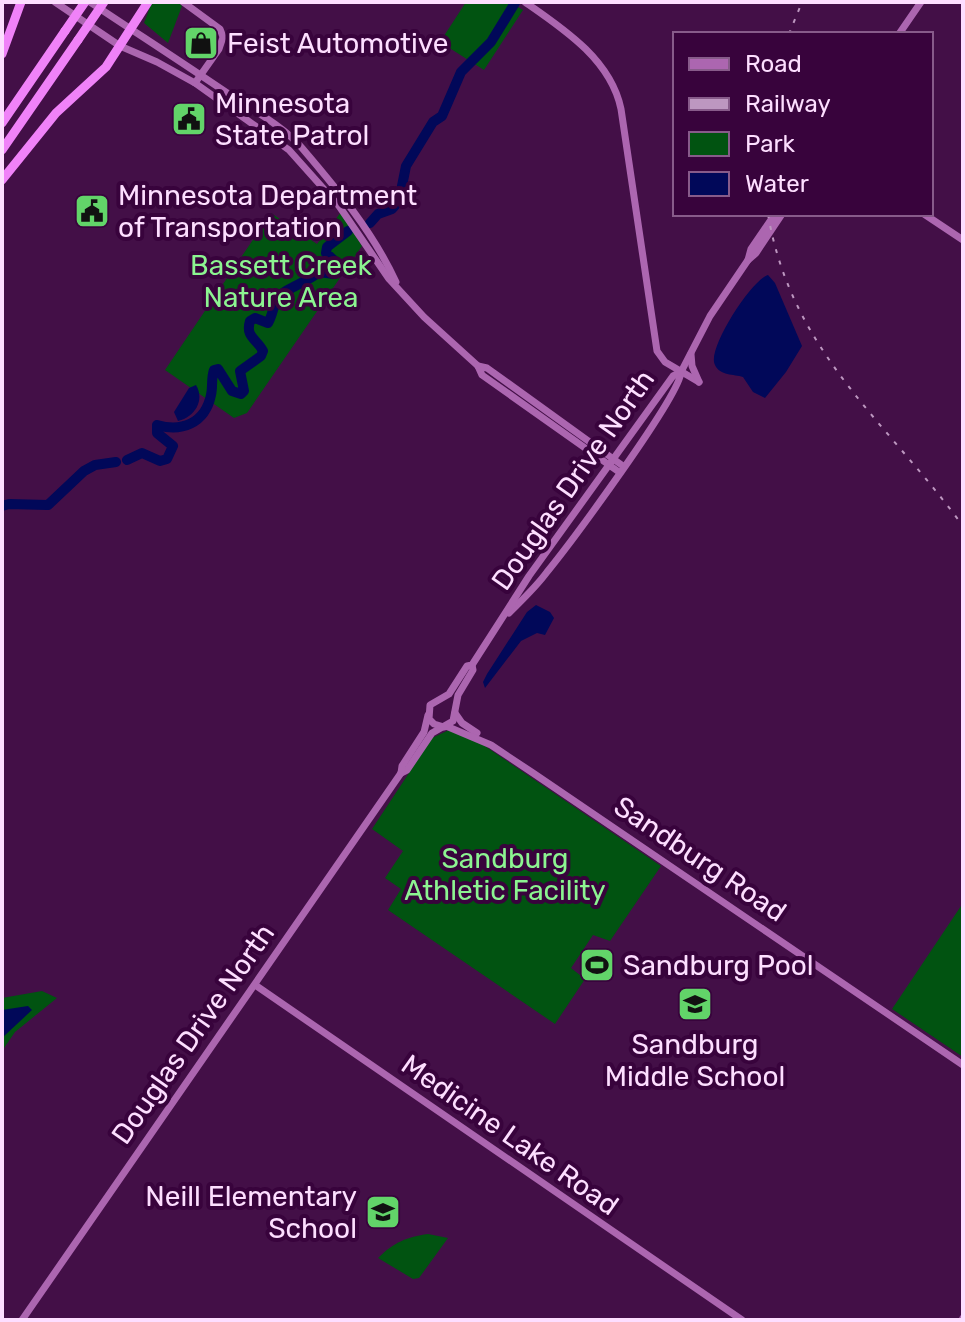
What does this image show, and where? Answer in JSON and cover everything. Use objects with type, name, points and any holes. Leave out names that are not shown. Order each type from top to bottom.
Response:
[{"type":"highway","points":[[2,54],[21,2]]},
{"type":"highway","points":[[2,123],[88,2]]},
{"type":"highway","points":[[2,150],[104,2]]},
{"type":"highway","points":[[2,180],[56,113],[99,76],[148,2]]},
{"type":"street","points":[[55,2],[120,46],[195,83],[289,150],[330,194],[381,269],[424,317],[478,366],[487,368],[621,469]]},
{"type":"street","points":[[88,2],[201,74],[271,122],[301,147],[346,200],[399,288]]},
{"type":"street","points":[[183,2],[220,29],[223,37],[219,49],[195,83]]},
{"type":"street","points":[[525,2],[586,51],[611,78],[621,109],[657,351],[661,359],[699,382],[692,366],[692,351]]},
{"type":"street","points":[[900,32],[921,2]]},
{"type":"street","name":"Douglas Drive North","points":[[748,260],[751,249],[774,216]]},
{"type":"street","name":"Douglas Drive North","points":[[504,617],[552,567],[674,393],[681,381],[681,372],[710,316],[781,216]]},
{"type":"street","points":[[927,216],[963,240]]},
{"type":"street","name":"Douglas Drive North","points":[[22,1320],[401,773],[402,766],[424,732],[430,705],[452,690],[467,666],[472,665],[522,587],[673,376],[681,372]]},
{"type":"street","name":"Douglas Drive North","points":[[401,773],[407,770],[432,733],[453,721],[458,695],[473,670],[472,665]]},
{"type":"street","points":[[439,700],[447,701],[455,711]]},
{"type":"street","name":"Sandburg Road","points":[[455,711],[462,723],[491,745],[963,1065]]},
{"type":"street","points":[[428,715],[434,724],[445,726]]},
{"type":"street","name":"Sandburg Road","points":[[445,726],[491,745]]},
{"type":"street","name":"Medicine Lake Road","points":[[255,985],[742,1320]]},
{"type":"green space","points":[[152,2],[179,2],[182,6],[168,43],[144,23]]},
{"type":"green space","points":[[466,2],[510,2],[523,10],[484,70],[440,42]]},
{"type":"green space","name":"Bassett Creek Nature Area","points":[[341,212],[362,246],[247,413],[234,418],[165,370],[271,213],[317,244]]},
{"type":"green space","name":"Sandburg Athletic Facility","points":[[449,730],[479,742],[661,866],[610,941],[593,935],[571,968],[585,979],[555,1024],[388,910],[401,889],[385,878],[403,851],[372,829],[432,738]]},
{"type":"green space","points":[[963,903],[963,1057],[892,1009]]},
{"type":"green space","points":[[42,991],[57,998],[15,1032],[2,1051],[2,998]]},
{"type":"green space","points":[[428,1234],[448,1238],[419,1278],[413,1279],[378,1258],[401,1241]]},
{"type":"water","points":[[768,275],[775,283],[802,346],[765,398],[753,392],[743,377],[720,371],[714,357],[732,316],[752,289]]},
{"type":"water","points":[[196,385],[199,391],[197,407],[189,416],[178,421],[174,412],[189,388]]},
{"type":"water","points":[[536,605],[550,612],[554,618],[545,635],[537,633],[521,641],[485,688],[483,682],[487,674],[527,612]]},
{"type":"water","points":[[28,1006],[32,1010],[2,1038],[2,1010]]},
{"type":"waterway","points":[[370,223],[399,201],[406,166],[433,122],[442,116],[461,72],[491,42],[515,3]]},
{"type":"waterway","points":[[127,460],[142,453],[160,461],[167,459],[173,446],[157,433],[157,425],[183,426],[198,419],[208,405],[214,370],[218,369],[232,391],[241,394],[244,391],[240,371],[261,356],[263,351],[250,334],[250,321],[255,318],[268,323],[281,294],[319,272],[334,274],[338,264],[326,253],[327,247],[348,231]]},
{"type":"waterway","points":[[2,506],[48,505],[84,471],[95,465],[116,462]]},
{"type":"railway","points":[[790,32],[802,2]]},
{"type":"railway","points":[[768,216],[780,262],[797,306],[820,345],[845,382],[963,526]]},
{"type":"place","name":"Feist Automotive","points":[[201,43]]},
{"type":"place","name":"Minnesota State Patrol","points":[[189,119]]},
{"type":"place","name":"Minnesota Department of Transportation","points":[[92,211]]},
{"type":"place","name":"Sandburg Pool","points":[[597,965]]},
{"type":"place","name":"Sandburg Middle School","points":[[695,1004]]},
{"type":"place","name":"Neill Elementary School","points":[[383,1212]]}]
